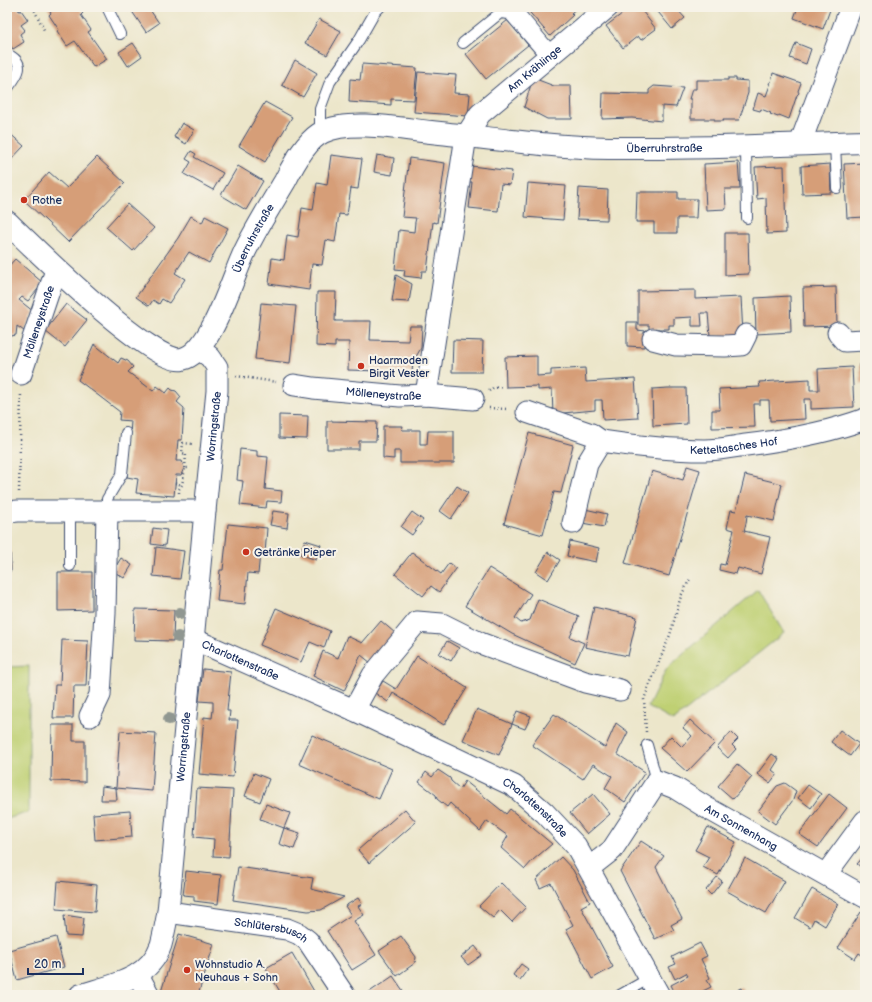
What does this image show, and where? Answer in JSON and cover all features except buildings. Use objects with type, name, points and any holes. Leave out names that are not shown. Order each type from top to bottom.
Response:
[{"type":"main road","name":"Überruhrstraße","points":[[199,349],[209,333],[223,303],[245,250],[291,169],[306,146],[320,133],[335,127],[353,125],[558,145],[608,148],[746,146],[865,142]]},
{"type":"main road","name":"Mölleneystraße","points":[[7,222],[87,298],[157,350],[173,359],[178,360],[189,357],[199,349]]},
{"type":"street","name":"Am Krählinge","points":[[466,136],[480,114],[608,7]]},
{"type":"street","points":[[800,144],[851,7]]},
{"type":"street","points":[[426,395],[466,136]]},
{"type":"street","name":"Mölleneystraße","points":[[21,374],[56,270]]},
{"type":"street","points":[[838,333],[845,341],[865,340]]},
{"type":"street","points":[[653,339],[676,345],[725,346],[741,345],[746,335]]},
{"type":"street","name":"Worringstraße","points":[[80,995],[125,982],[138,975],[152,962],[161,946],[168,912],[218,376],[217,367],[213,361],[199,349]]},
{"type":"street","name":"Mölleneystraße","points":[[294,385],[400,396],[426,395],[473,399]]},
{"type":"street","name":"Ketteltasches Hof","points":[[527,412],[591,434],[601,441],[637,446],[704,450],[767,443],[814,435],[865,419]]},
{"type":"street","points":[[573,523],[587,464],[601,441]]},
{"type":"street","points":[[90,716],[100,695],[105,613],[107,510]]},
{"type":"street","points":[[13,511],[205,511]]},
{"type":"street","points":[[354,710],[373,675],[417,622],[442,624],[480,643],[585,682],[620,690]]},
{"type":"street","name":"Charlottenstraße","points":[[193,639],[354,710],[514,786],[545,813],[576,846],[655,986]]},
{"type":"street","points":[[589,868],[612,850],[657,781]]},
{"type":"street","name":"Am Sonnenhang","points":[[657,781],[675,788],[707,808],[826,874],[865,898]]},
{"type":"street","points":[[826,874],[865,821]]},
{"type":"street","name":"Schlütersbusch","points":[[168,912],[287,929],[299,934],[308,941],[344,995]]},
{"type":"street","points":[[138,975],[149,995]]},
{"type":"lane","points":[[107,7],[120,34]]},
{"type":"lane","points":[[518,7],[517,10],[550,56]]},
{"type":"lane","points":[[320,133],[320,109],[330,82],[359,40],[375,9]]},
{"type":"lane","points":[[463,43],[500,13],[510,14],[550,56]]},
{"type":"lane","points":[[7,54],[18,62],[20,68],[18,75],[7,89]]},
{"type":"lane","points":[[835,143],[837,188]]},
{"type":"lane","points":[[746,146],[747,218]]},
{"type":"lane","points":[[107,510],[107,499],[122,474],[126,433]]},
{"type":"lane","points":[[70,511],[70,566]]},
{"type":"lane","points":[[647,745],[657,781]]},
{"type":"lane","name":"Charlottenstraße","points":[[620,995],[655,986]]},
{"type":"path","points":[[33,7],[45,32]]},
{"type":"path","points":[[13,511],[21,374]]},
{"type":"path","points":[[233,375],[294,385]]},
{"type":"path","points":[[473,399],[482,408],[516,409],[527,412]]},
{"type":"path","points":[[180,496],[179,489],[182,485],[186,468],[186,454],[182,453],[183,443],[191,444]]},
{"type":"path","points":[[175,483],[182,485]]},
{"type":"path","points":[[647,745],[644,699],[670,635],[682,596],[690,579]]},
{"type":"green space","points":[[758,590],[784,633],[673,721],[648,707],[667,668]]},
{"type":"green space","points":[[29,666],[29,812],[7,819],[7,667]]},
{"type":"place","name":"Rothe","points":[[24,200]]},
{"type":"place","name":"Haarmoden Birgit Vester","points":[[361,366]]},
{"type":"place","name":"Getränke Pieper","points":[[246,552]]},
{"type":"place","name":"Wohnstudio A. Neuhaus + Sohn","points":[[187,970]]}]
